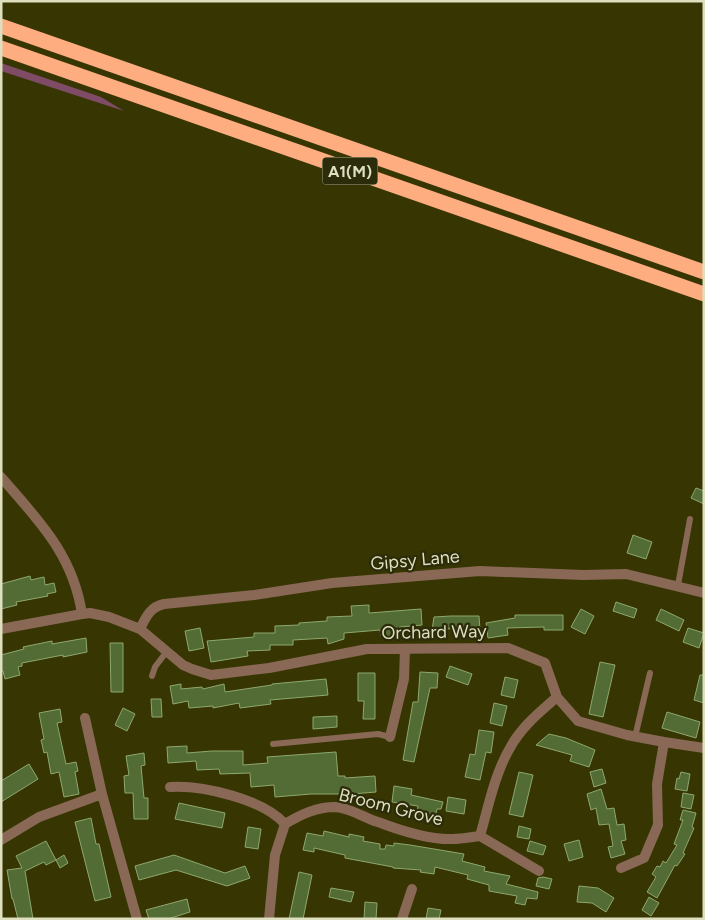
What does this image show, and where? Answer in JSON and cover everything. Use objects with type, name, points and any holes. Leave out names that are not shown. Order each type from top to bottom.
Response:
[{"type":"highway","name":"A1(M)","points":[[1,26],[704,272]]},
{"type":"highway","name":"A1(M)","points":[[1,48],[704,294]]},
{"type":"street","points":[[1,476],[42,524],[64,556],[79,594],[82,614]]},
{"type":"street","name":"Gipsy Lane","points":[[140,629],[152,610],[158,605],[254,595],[332,583],[480,571],[583,575],[626,574],[678,585],[704,593]]},
{"type":"street","name":"Orchard Way","points":[[1,629],[90,613],[109,617],[140,629],[187,667],[211,675],[269,668],[367,649],[508,648],[545,663],[557,697],[578,721],[634,737],[704,748]]},
{"type":"street","points":[[390,737],[404,679],[406,649]]},
{"type":"street","points":[[539,871],[480,836],[497,779],[510,748],[530,721],[557,697]]},
{"type":"street","points":[[84,718],[102,794],[137,919]]},
{"type":"street","points":[[621,868],[644,858],[658,825],[657,784],[664,742]]},
{"type":"street","points":[[170,787],[218,791],[270,812],[285,824],[275,855],[269,919]]},
{"type":"street","points":[[1,840],[40,817],[102,794]]},
{"type":"street","name":"Broom Grove","points":[[285,824],[299,815],[335,807],[378,822],[425,835],[452,839],[480,836]]},
{"type":"street","points":[[402,919],[412,889]]},
{"type":"lane","points":[[678,585],[690,519]]},
{"type":"lane","points":[[152,676],[155,667],[167,651]]},
{"type":"lane","points":[[634,737],[650,673]]},
{"type":"lane","points":[[272,744],[378,734],[390,737]]},
{"type":"shaded area","points":[[1,63],[101,97],[124,111],[1,71]]},
{"type":"building","points":[[696,488],[704,491],[704,504],[691,498]]},
{"type":"building","points":[[633,535],[652,542],[646,559],[627,553]]},
{"type":"building","points":[[30,576],[31,580],[44,577],[45,585],[54,583],[56,592],[47,594],[48,596],[16,602],[17,605],[1,609],[1,584]]},
{"type":"building","points":[[616,602],[637,609],[634,618],[613,611]]},
{"type":"building","points":[[369,605],[369,613],[421,609],[422,625],[400,627],[400,635],[381,636],[380,630],[344,633],[344,639],[328,644],[327,638],[293,640],[293,645],[270,645],[270,650],[247,651],[248,656],[211,662],[207,641],[254,637],[254,633],[275,633],[275,626],[327,621],[327,617],[352,616],[351,606]]},
{"type":"building","points":[[581,609],[594,616],[585,634],[571,627]]},
{"type":"building","points":[[661,609],[684,620],[679,631],[656,620]]},
{"type":"building","points":[[515,615],[563,615],[563,630],[544,630],[544,627],[507,628],[508,635],[488,638],[486,623],[515,618]]},
{"type":"building","points":[[479,616],[480,630],[461,630],[461,628],[432,630],[434,617]]},
{"type":"building","points":[[200,628],[204,648],[189,651],[185,631]]},
{"type":"building","points":[[688,628],[704,633],[699,648],[683,642]]},
{"type":"building","points":[[86,638],[87,652],[22,663],[22,666],[18,667],[20,675],[5,679],[3,671],[1,671],[1,655],[24,649],[23,647],[52,641],[52,644]]},
{"type":"building","points":[[110,643],[123,643],[123,692],[111,692]]},
{"type":"building","points":[[600,662],[615,665],[603,717],[589,714]]},
{"type":"building","points":[[450,666],[472,674],[468,685],[446,677]]},
{"type":"building","points":[[420,672],[438,673],[437,688],[430,688],[414,762],[403,760],[413,702],[418,702]]},
{"type":"building","points":[[358,673],[375,673],[375,719],[363,719],[364,701],[358,701]]},
{"type":"building","points":[[700,675],[704,675],[704,703],[694,700]]},
{"type":"building","points":[[505,677],[518,680],[514,698],[501,695]]},
{"type":"building","points":[[326,679],[328,695],[270,700],[271,704],[240,708],[239,703],[213,708],[213,706],[189,708],[188,701],[173,704],[170,686],[181,684],[181,689],[202,687],[203,689],[224,684],[225,692],[272,684]]},
{"type":"building","points":[[151,699],[161,699],[162,717],[152,717]]},
{"type":"building","points":[[494,703],[507,706],[502,726],[490,723]]},
{"type":"building","points":[[123,708],[135,714],[127,731],[115,725]]},
{"type":"building","points":[[60,709],[62,722],[57,723],[66,764],[76,762],[78,771],[75,772],[79,794],[64,797],[59,772],[51,774],[47,752],[44,753],[41,740],[44,739],[39,713]]},
{"type":"building","points":[[667,712],[700,722],[696,738],[662,728]]},
{"type":"building","points":[[337,716],[337,727],[313,729],[313,717]]},
{"type":"building","points":[[479,730],[494,732],[491,753],[486,752],[480,780],[465,777],[470,754],[475,755]]},
{"type":"building","points":[[549,734],[566,738],[595,750],[589,767],[570,761],[572,755],[536,745]]},
{"type":"building","points":[[187,746],[187,753],[243,751],[243,765],[268,763],[267,757],[336,752],[338,776],[345,776],[345,778],[375,776],[376,792],[275,797],[274,785],[251,787],[250,773],[220,774],[219,769],[197,770],[196,761],[168,763],[167,747]]},
{"type":"building","points":[[144,753],[145,765],[141,766],[144,798],[148,798],[148,819],[134,819],[133,793],[125,793],[124,776],[129,775],[126,756]]},
{"type":"building","points":[[29,764],[38,779],[1,802],[1,781]]},
{"type":"building","points":[[602,769],[606,783],[594,787],[590,772]]},
{"type":"building","points":[[519,772],[533,775],[523,817],[509,814]]},
{"type":"building","points":[[681,772],[690,774],[687,791],[675,789],[677,778],[679,779]]},
{"type":"building","points":[[394,786],[412,789],[411,795],[443,802],[441,809],[437,809],[435,817],[417,814],[418,806],[392,802]]},
{"type":"building","points":[[601,789],[607,809],[614,808],[617,825],[624,824],[626,840],[621,841],[625,854],[611,858],[608,847],[613,846],[609,824],[599,825],[596,808],[591,810],[587,794]]},
{"type":"building","points":[[683,793],[694,795],[691,809],[681,807]]},
{"type":"building","points":[[448,797],[466,800],[464,814],[446,811]]},
{"type":"building","points":[[179,803],[225,813],[222,828],[175,819]]},
{"type":"building","points":[[683,810],[696,813],[692,827],[694,828],[683,853],[685,854],[677,866],[675,865],[657,898],[647,892],[656,877],[652,874],[657,866],[660,867],[663,861],[666,863],[677,845],[674,844],[683,820],[680,820]]},
{"type":"building","points":[[91,818],[96,844],[99,844],[111,897],[95,901],[75,822]]},
{"type":"building","points":[[519,826],[531,829],[529,839],[517,837]]},
{"type":"building","points":[[248,827],[261,829],[258,849],[245,847]]},
{"type":"building","points":[[324,831],[349,837],[349,834],[364,837],[363,841],[380,844],[380,849],[385,849],[386,845],[394,846],[394,843],[464,854],[462,861],[485,867],[484,871],[510,876],[506,884],[538,892],[537,899],[527,898],[525,905],[515,903],[517,896],[489,891],[489,885],[467,879],[468,875],[435,867],[434,874],[420,872],[421,870],[393,868],[345,858],[345,855],[314,848],[314,852],[303,850],[307,833],[323,836]]},
{"type":"building","points":[[579,840],[583,857],[569,861],[564,844]]},
{"type":"building","points":[[46,841],[56,860],[46,865],[44,862],[25,871],[33,919],[18,919],[7,870],[22,868],[16,856]]},
{"type":"building","points":[[530,841],[546,846],[543,855],[527,851]]},
{"type":"building","points":[[64,855],[68,863],[60,868],[56,860]]},
{"type":"building","points":[[174,855],[225,873],[245,866],[250,878],[227,886],[176,870],[139,880],[135,866]]},
{"type":"building","points":[[299,872],[312,875],[303,919],[289,919]]},
{"type":"building","points":[[538,878],[552,879],[549,889],[536,886]]},
{"type":"building","points":[[579,886],[598,888],[614,898],[606,912],[592,903],[577,902]]},
{"type":"building","points":[[331,888],[354,892],[351,902],[329,897]]},
{"type":"building","points":[[649,897],[659,903],[651,916],[642,910]]},
{"type":"building","points":[[187,899],[190,912],[168,919],[149,919],[146,910]]},
{"type":"building","points":[[365,902],[377,903],[376,919],[364,919]]},
{"type":"building","points":[[428,908],[441,910],[439,919],[426,919]]}]
